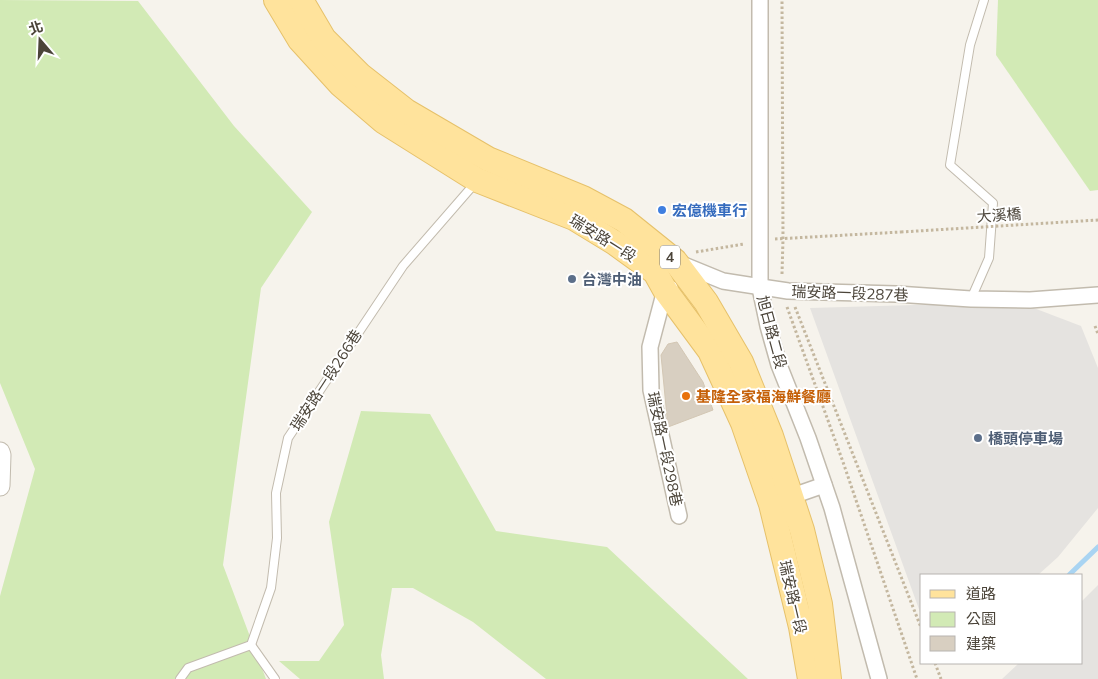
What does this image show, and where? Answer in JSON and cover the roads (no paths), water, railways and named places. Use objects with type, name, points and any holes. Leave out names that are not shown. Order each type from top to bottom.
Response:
[{"type":"main road","name":"瑞安路一段","points":[[276,0],[300,40],[340,84],[383,121],[477,180],[574,218],[665,271],[690,281],[706,302],[741,362],[771,436],[810,679]]},
{"type":"main road","name":"瑞安路一段","points":[[302,0],[324,39],[360,75],[406,111],[488,159],[583,198],[624,220],[665,271],[710,351],[781,500],[802,530],[820,604],[829,679]]},
{"type":"street","name":"旭日路二段","points":[[760,0],[760,288],[779,365],[808,438],[824,485],[879,679]]},
{"type":"street","name":"瑞安路一段287巷","points":[[665,271],[785,291],[1030,300],[1098,295]]},
{"type":"street","name":"瑞安路一段298巷","points":[[665,271],[650,347],[651,390],[679,516]]},
{"type":"street","points":[[0,452],[0,486]]},
{"type":"street","points":[[781,500],[824,485]]},
{"type":"lane","points":[[971,299],[990,258],[994,203],[950,165],[970,45],[984,0]]},
{"type":"lane","name":"瑞安路一段266巷","points":[[251,645],[271,588],[277,538],[276,493],[288,438],[403,266],[477,180]]},
{"type":"lane","points":[[180,679],[188,668],[251,645],[275,679]]},
{"type":"waterway","points":[[1070,574],[1098,547]]},
{"type":"place","name":"宏億機車行","points":[[662,210]]},
{"type":"place","name":"台灣中油","points":[[572,279]]},
{"type":"place","name":"基隆全家福海鮮餐廳","points":[[686,396]]},
{"type":"place","name":"橋頭停車場","points":[[978,438]]}]
